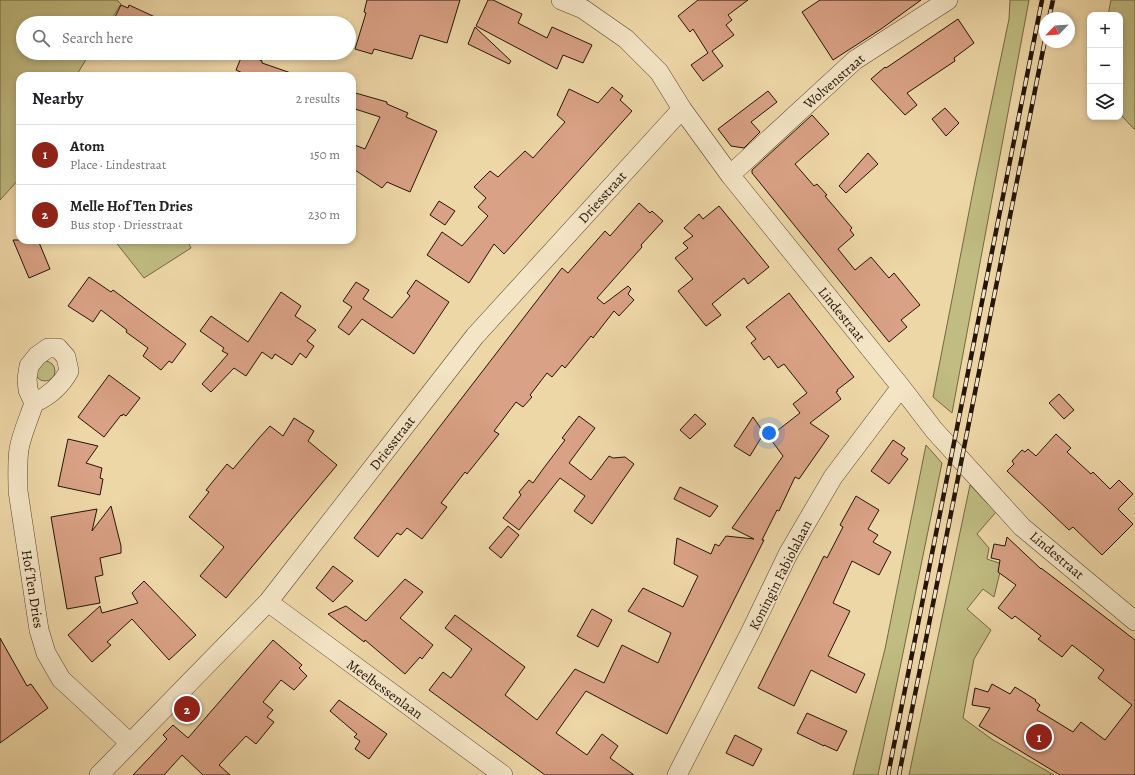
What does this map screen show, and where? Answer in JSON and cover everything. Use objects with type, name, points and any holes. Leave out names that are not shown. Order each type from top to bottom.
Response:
[{"type":"street","name":"Lindestraat","points":[[562,0],[585,4],[626,39],[659,72],[682,109],[730,175],[938,435],[1022,527],[1135,621]]},
{"type":"street","name":"Wolvenstraat","points":[[730,175],[855,60],[948,0]]},
{"type":"street","name":"Driesstraat","points":[[99,775],[268,602],[475,336],[682,109]]},
{"type":"street","name":"Koningin Fabiolalaan","points":[[677,775],[747,640],[788,554],[833,478],[901,387]]},
{"type":"street","name":"Hof Ten Dries","points":[[34,403],[22,436],[19,451],[18,491],[39,630],[46,653],[61,679],[130,743]]},
{"type":"street","name":"Meelbessenlaan","points":[[268,602],[503,775]]},
{"type":"shaded area","points":[[0,0],[117,0],[121,4],[113,16],[16,16],[16,60],[86,60],[78,72],[16,72],[16,182],[0,200]]},
{"type":"shaded area","points":[[1010,0],[1029,0],[952,413],[933,397],[974,186],[1009,19]]},
{"type":"shaded area","points":[[1111,0],[1135,0],[1135,130],[1123,117],[1123,12],[1109,12]]},
{"type":"shaded area","points":[[117,244],[189,244],[191,248],[144,278]]},
{"type":"shaded area","points":[[45,361],[52,364],[55,371],[52,378],[45,381],[38,378],[35,371],[38,364]]},
{"type":"shaded area","points":[[926,445],[942,463],[878,775],[853,775],[885,649]]},
{"type":"shaded area","points":[[970,485],[996,512],[977,534],[989,548],[987,559],[1002,564],[994,597],[983,589],[967,609],[991,630],[974,659],[963,718],[993,740],[1054,775],[909,775]]},
{"type":"building","points":[[367,0],[460,0],[447,43],[420,35],[412,59],[374,49],[372,54],[356,49],[366,13],[364,12]]},
{"type":"building","points":[[488,0],[493,0],[522,14],[518,23],[547,38],[552,27],[592,45],[583,63],[563,55],[557,69],[476,26]]},
{"type":"building","points":[[698,0],[748,0],[728,15],[732,20],[726,25],[734,35],[712,51],[723,66],[703,81],[691,65],[708,53],[693,29],[690,32],[678,16]]},
{"type":"building","points":[[820,0],[921,0],[881,29],[833,60],[802,12]]},
{"type":"building","points":[[121,5],[128,8],[129,5],[153,16],[116,16]]},
{"type":"building","points":[[958,19],[974,43],[954,58],[955,61],[907,93],[917,105],[905,115],[871,79],[885,67],[886,68]]},
{"type":"building","points":[[475,27],[511,61],[509,64],[468,44]]},
{"type":"building","points":[[240,60],[260,60],[262,61],[262,63],[288,72],[240,72],[236,70]]},
{"type":"building","points":[[612,87],[623,96],[620,100],[632,111],[504,254],[494,244],[469,283],[427,255],[442,232],[462,246],[488,216],[478,207],[486,198],[474,187],[490,171],[498,177],[525,151],[533,158],[565,122],[557,115],[569,89],[598,103]]},
{"type":"building","points":[[768,91],[777,102],[751,122],[760,132],[744,148],[731,146],[718,129]]},
{"type":"building","points":[[356,93],[387,102],[387,104],[408,113],[406,117],[437,131],[410,192],[387,182],[382,188],[356,171],[356,146],[365,149],[380,117],[356,109]]},
{"type":"building","points":[[945,108],[959,123],[946,136],[932,119]]},
{"type":"building","points":[[812,115],[829,134],[795,164],[814,186],[817,184],[827,195],[825,196],[852,228],[850,230],[854,235],[838,249],[855,270],[871,257],[889,278],[894,273],[920,305],[901,320],[907,327],[889,342],[752,173],[752,170]]},
{"type":"building","points":[[868,153],[878,164],[846,193],[839,186]]},
{"type":"building","points":[[439,201],[455,211],[445,225],[430,215]]},
{"type":"building","points":[[639,203],[650,213],[652,211],[663,221],[597,298],[604,304],[628,286],[631,289],[628,294],[634,300],[619,316],[614,311],[593,338],[591,336],[565,368],[562,365],[552,377],[547,373],[530,395],[532,397],[523,407],[516,402],[494,431],[499,434],[467,474],[465,472],[441,503],[447,507],[422,539],[407,528],[401,535],[397,533],[378,557],[354,538],[562,268],[568,273],[605,231],[610,236]]},
{"type":"building","points":[[719,206],[769,267],[748,284],[744,278],[712,304],[721,315],[706,326],[678,291],[693,279],[675,258],[688,248],[683,243],[693,236],[684,228],[699,214],[703,219]]},
{"type":"building","points":[[13,240],[16,240],[16,244],[40,244],[50,269],[29,278]]},
{"type":"building","points":[[89,277],[111,292],[113,290],[186,344],[172,363],[169,361],[161,370],[143,356],[148,348],[126,332],[127,330],[101,310],[93,322],[68,306]]},
{"type":"building","points":[[416,280],[449,302],[414,354],[362,319],[349,335],[338,327],[352,307],[343,301],[356,282],[369,290],[363,299],[392,318],[410,296],[407,293]]},
{"type":"building","points":[[281,292],[301,306],[295,316],[316,330],[307,341],[314,346],[306,358],[300,353],[292,365],[275,354],[272,359],[262,352],[246,376],[234,368],[211,392],[202,384],[228,354],[222,351],[224,348],[200,331],[211,316],[248,342]]},
{"type":"building","points":[[789,293],[854,377],[837,390],[838,391],[836,392],[841,399],[810,423],[829,436],[799,479],[795,477],[779,511],[777,510],[762,540],[764,540],[667,734],[586,691],[556,733],[587,755],[602,734],[618,746],[610,758],[634,775],[545,775],[429,690],[443,672],[451,678],[472,649],[445,628],[455,615],[525,667],[505,695],[537,720],[575,669],[604,683],[622,645],[658,663],[671,633],[628,611],[643,588],[683,607],[698,576],[674,564],[677,538],[711,554],[715,544],[719,546],[726,536],[754,539],[732,528],[783,456],[769,437],[800,413],[793,404],[807,393],[784,364],[778,368],[769,356],[764,360],[751,343],[756,339],[746,327]]},
{"type":"building","points":[[109,375],[140,398],[126,416],[123,414],[122,416],[121,415],[104,437],[78,417]]},
{"type":"building","points":[[1059,394],[1074,410],[1064,419],[1049,403]]},
{"type":"building","points":[[695,414],[706,424],[690,439],[680,430]]},
{"type":"building","points":[[579,416],[595,428],[569,463],[591,480],[609,456],[613,458],[625,457],[634,464],[592,524],[574,511],[585,496],[560,478],[519,530],[503,518],[521,495],[519,492],[529,480],[533,483],[565,440],[562,438]]},
{"type":"building","points":[[753,417],[764,433],[750,456],[734,446]]},
{"type":"building","points":[[294,418],[314,431],[308,441],[337,465],[226,598],[200,576],[224,547],[189,517],[209,492],[206,490],[227,464],[233,469],[270,426],[283,436]]},
{"type":"building","points":[[1056,434],[1071,448],[1067,452],[1091,474],[1093,472],[1110,489],[1119,480],[1133,494],[1118,509],[1133,524],[1102,555],[1073,527],[1069,530],[1007,471],[1014,464],[1012,461],[1022,450],[1025,452],[1028,449],[1036,456]]},
{"type":"building","points":[[68,439],[98,446],[86,463],[102,468],[100,478],[103,479],[100,495],[58,486]]},
{"type":"building","points":[[893,440],[905,448],[901,454],[908,459],[889,484],[871,471]]},
{"type":"building","points":[[680,487],[718,506],[710,517],[674,499]]},
{"type":"building","points":[[856,496],[879,510],[868,529],[878,535],[873,542],[891,552],[879,575],[852,561],[833,603],[850,611],[828,656],[865,674],[856,693],[811,670],[794,706],[758,688],[824,556],[827,558],[843,527],[840,525]]},
{"type":"building","points":[[111,506],[121,546],[121,553],[100,558],[103,575],[95,577],[100,603],[67,609],[51,517],[97,509],[92,531]]},
{"type":"building","points":[[508,526],[519,535],[501,558],[489,548]]},
{"type":"building","points":[[1007,537],[1041,569],[1135,640],[1135,775],[1060,775],[979,726],[990,708],[972,705],[975,688],[988,692],[992,684],[1010,694],[1015,687],[1036,700],[1035,701],[1040,705],[1037,710],[1073,732],[1081,722],[1105,740],[1132,705],[1098,678],[1104,670],[1072,645],[1062,657],[1038,639],[1041,636],[1015,616],[1012,619],[998,608],[1016,585],[998,572],[1000,560],[991,558],[994,544],[1005,546]]},
{"type":"building","points":[[333,566],[353,581],[333,602],[316,588]]},
{"type":"building","points":[[405,579],[423,592],[400,618],[433,645],[422,659],[420,657],[405,674],[365,640],[364,642],[328,614],[346,606],[366,621]]},
{"type":"building","points":[[144,581],[196,635],[169,660],[132,619],[107,642],[111,645],[92,662],[68,635],[100,606],[102,613],[138,603],[132,593]]},
{"type":"building","points":[[592,609],[612,620],[598,647],[577,636]]},
{"type":"building","points":[[0,638],[27,686],[31,684],[48,708],[0,743]]},
{"type":"building","points":[[273,640],[302,665],[299,668],[307,676],[294,690],[281,680],[263,702],[273,710],[267,717],[274,722],[256,744],[246,736],[219,765],[230,775],[203,775],[182,755],[164,775],[133,775],[167,739],[163,735],[173,725],[188,738]]},
{"type":"building","points":[[339,700],[387,734],[369,759],[355,749],[360,741],[354,737],[357,734],[330,711]]},
{"type":"building","points":[[807,713],[847,731],[837,751],[797,733]]},
{"type":"building","points":[[735,735],[762,749],[753,766],[726,753]]},
{"type":"railway","points":[[888,775],[1042,0]]},
{"type":"railway","points":[[1050,12],[1053,0]]},
{"type":"railway","points":[[899,775],[1043,48]]},
{"type":"place","name":"Melle Hof Ten Dries","points":[[187,709]]},
{"type":"place","name":"Atom","points":[[1039,737]]}]
